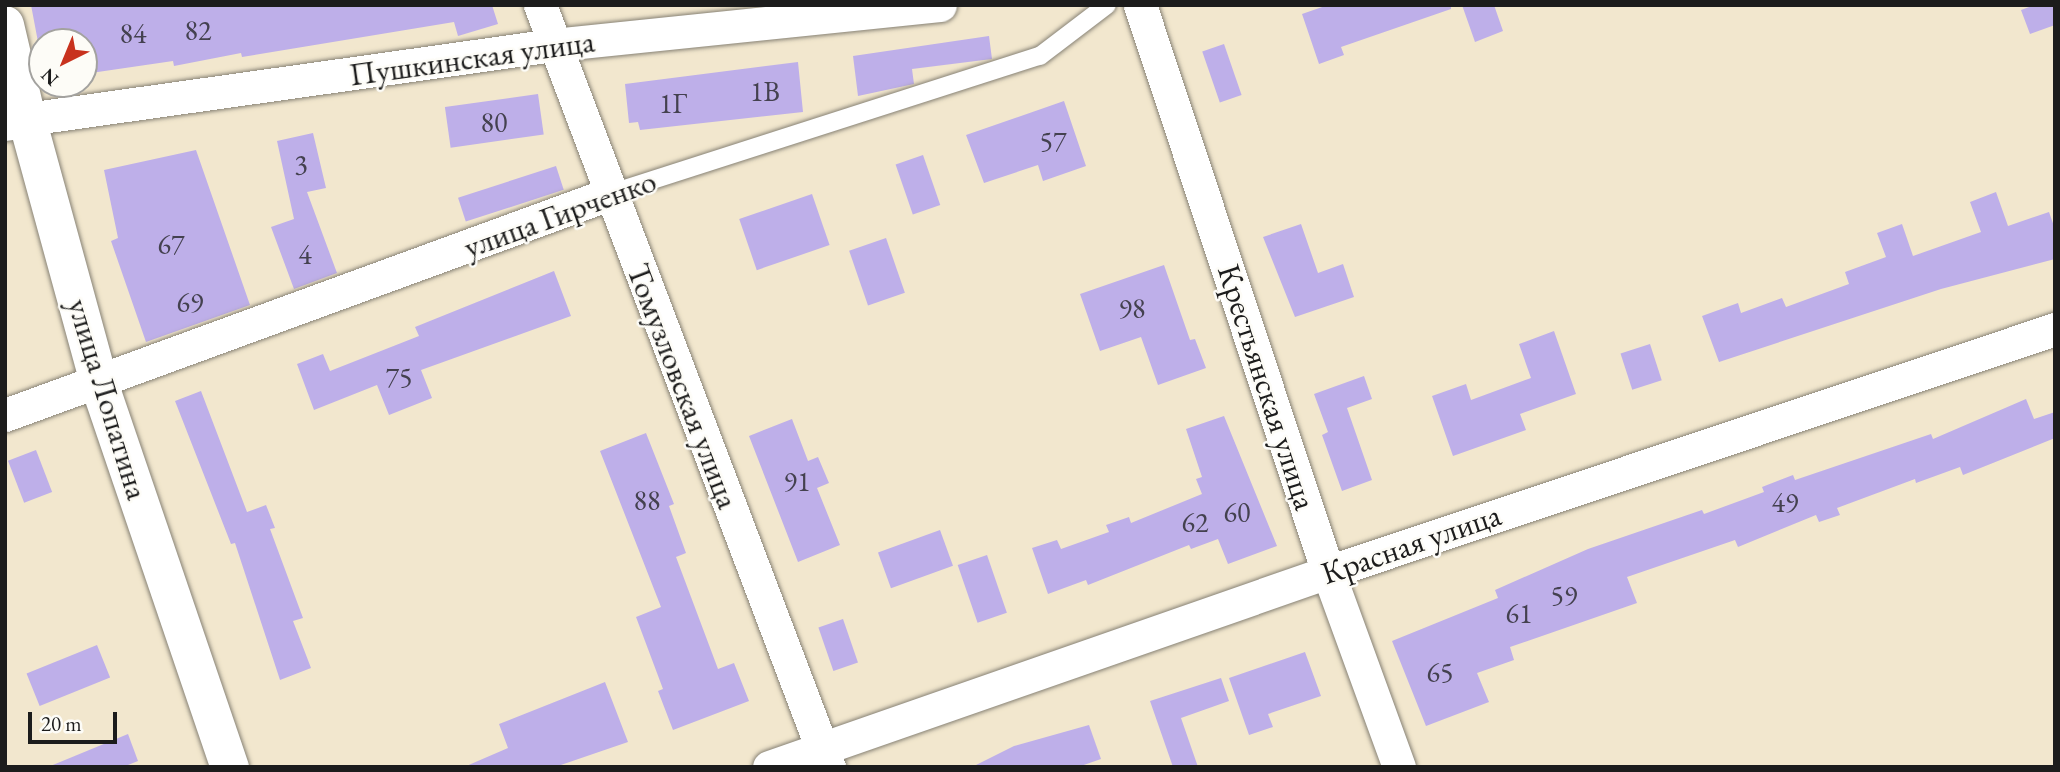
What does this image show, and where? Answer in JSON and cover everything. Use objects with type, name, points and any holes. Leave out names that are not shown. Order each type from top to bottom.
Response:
[{"type":"main road","name":"улица Лопатина","points":[[5,25],[16,121],[99,383],[230,767]]},
{"type":"street","name":"Томузловская улица","points":[[540,5],[609,194],[826,758]]},
{"type":"street","name":"Пушкинская улица","points":[[16,121],[553,45],[940,5]]},
{"type":"street","name":"Крестьянская улица","points":[[1140,5],[1328,572],[1399,767]]},
{"type":"street","name":"улица Гирченко","points":[[5,415],[99,383],[609,194]]},
{"type":"street","name":"Красная улица","points":[[769,767],[826,758],[1328,572],[2055,329]]},
{"type":"lane","name":"улица Гирченко","points":[[609,194],[1040,56],[1107,5]]},
{"type":"building","points":[[31,5],[492,5],[498,24],[458,36],[454,22],[242,57],[241,53],[174,66],[173,61],[98,72],[98,28],[35,28]]},
{"type":"building","points":[[1328,5],[1451,5],[1451,9],[1341,47],[1344,55],[1319,64],[1302,14]]},
{"type":"building","points":[[1462,5],[1494,5],[1503,31],[1475,42]]},
{"type":"building","points":[[2035,5],[2055,5],[2055,25],[2030,34],[2021,10]]},
{"type":"building","points":[[989,36],[992,59],[912,69],[914,84],[858,96],[853,56]]},
{"type":"building","points":[[1224,44],[1242,95],[1220,103],[1202,51]]},
{"type":"building","points":[[798,62],[803,112],[640,130],[638,122],[629,123],[625,84]]},
{"type":"building","points":[[538,94],[544,135],[451,148],[445,107]]},
{"type":"building","points":[[1064,101],[1086,166],[1043,181],[1038,165],[984,183],[966,135]]},
{"type":"building","points":[[313,133],[326,188],[307,192],[337,273],[294,289],[271,227],[294,219],[277,141]]},
{"type":"building","points":[[196,150],[250,305],[146,342],[111,241],[118,238],[104,170]]},
{"type":"building","points":[[923,155],[940,205],[913,215],[896,164]]},
{"type":"building","points":[[556,166],[564,190],[466,222],[458,198]]},
{"type":"building","points":[[1996,192],[2008,226],[2049,212],[2055,229],[2055,259],[1941,289],[1719,362],[1702,316],[1738,303],[1741,313],[1782,298],[1786,307],[1849,284],[1845,272],[1886,257],[1877,233],[1902,224],[1913,256],[1981,232],[1970,202]]},
{"type":"building","points":[[812,194],[830,245],[757,270],[739,219]]},
{"type":"building","points":[[1301,224],[1318,273],[1343,264],[1354,297],[1295,317],[1263,237]]},
{"type":"building","points":[[886,238],[905,293],[868,306],[849,251]]},
{"type":"building","points":[[1164,265],[1190,340],[1195,339],[1206,368],[1158,385],[1141,337],[1100,351],[1080,294]]},
{"type":"building","points":[[554,271],[571,316],[421,370],[432,398],[389,415],[377,385],[314,410],[297,364],[323,354],[330,371],[419,336],[415,327]]},
{"type":"building","points":[[1554,331],[1576,394],[1520,414],[1526,430],[1453,456],[1432,396],[1466,384],[1471,400],[1531,378],[1519,344]]},
{"type":"building","points":[[1650,344],[1662,380],[1632,390],[1621,354]]},
{"type":"building","points":[[1364,376],[1372,399],[1347,408],[1372,480],[1342,491],[1322,435],[1328,432],[1314,394]]},
{"type":"building","points":[[201,391],[247,512],[266,505],[275,528],[270,529],[303,618],[293,621],[311,668],[280,680],[235,543],[231,544],[175,401]]},
{"type":"building","points":[[2026,399],[2034,419],[2055,412],[2055,438],[1963,475],[1960,467],[1916,483],[1915,479],[1837,508],[1840,515],[1819,522],[1816,515],[1738,547],[1735,540],[1627,577],[1637,603],[1510,647],[1514,660],[1477,673],[1489,702],[1426,726],[1392,641],[1498,598],[1495,590],[1588,549],[1702,510],[1704,514],[1764,492],[1762,487],[1793,475],[1795,480],[1931,434],[1933,439]]},
{"type":"building","points":[[1224,416],[1277,546],[1228,564],[1218,539],[1191,549],[1189,545],[1088,585],[1086,580],[1048,594],[1032,548],[1057,540],[1061,549],[1109,532],[1106,525],[1129,517],[1131,523],[1202,494],[1196,479],[1202,477],[1186,429]]},
{"type":"building","points":[[792,419],[808,461],[818,457],[829,483],[817,488],[840,545],[798,562],[749,436]]},
{"type":"building","points":[[646,433],[674,504],[669,506],[686,553],[676,557],[718,669],[734,663],[749,701],[673,730],[658,691],[663,689],[636,617],[661,607],[600,451]]},
{"type":"building","points":[[36,450],[52,492],[24,503],[8,461]]},
{"type":"building","points":[[940,530],[953,566],[891,588],[878,553]]},
{"type":"building","points":[[987,555],[1007,613],[978,623],[958,565]]},
{"type":"building","points":[[843,619],[858,662],[833,671],[818,627]]},
{"type":"building","points":[[97,645],[110,677],[40,706],[27,673]]},
{"type":"building","points":[[1305,652],[1321,696],[1268,714],[1273,727],[1249,735],[1229,678]]},
{"type":"building","points":[[1221,678],[1229,701],[1181,718],[1198,767],[1173,767],[1150,701]]},
{"type":"building","points":[[605,682],[628,742],[555,767],[464,767],[508,748],[499,724]]},
{"type":"building","points":[[1089,725],[1101,759],[1078,767],[972,767],[1014,746]]},
{"type":"building","points":[[128,734],[138,761],[123,767],[48,767]]}]
